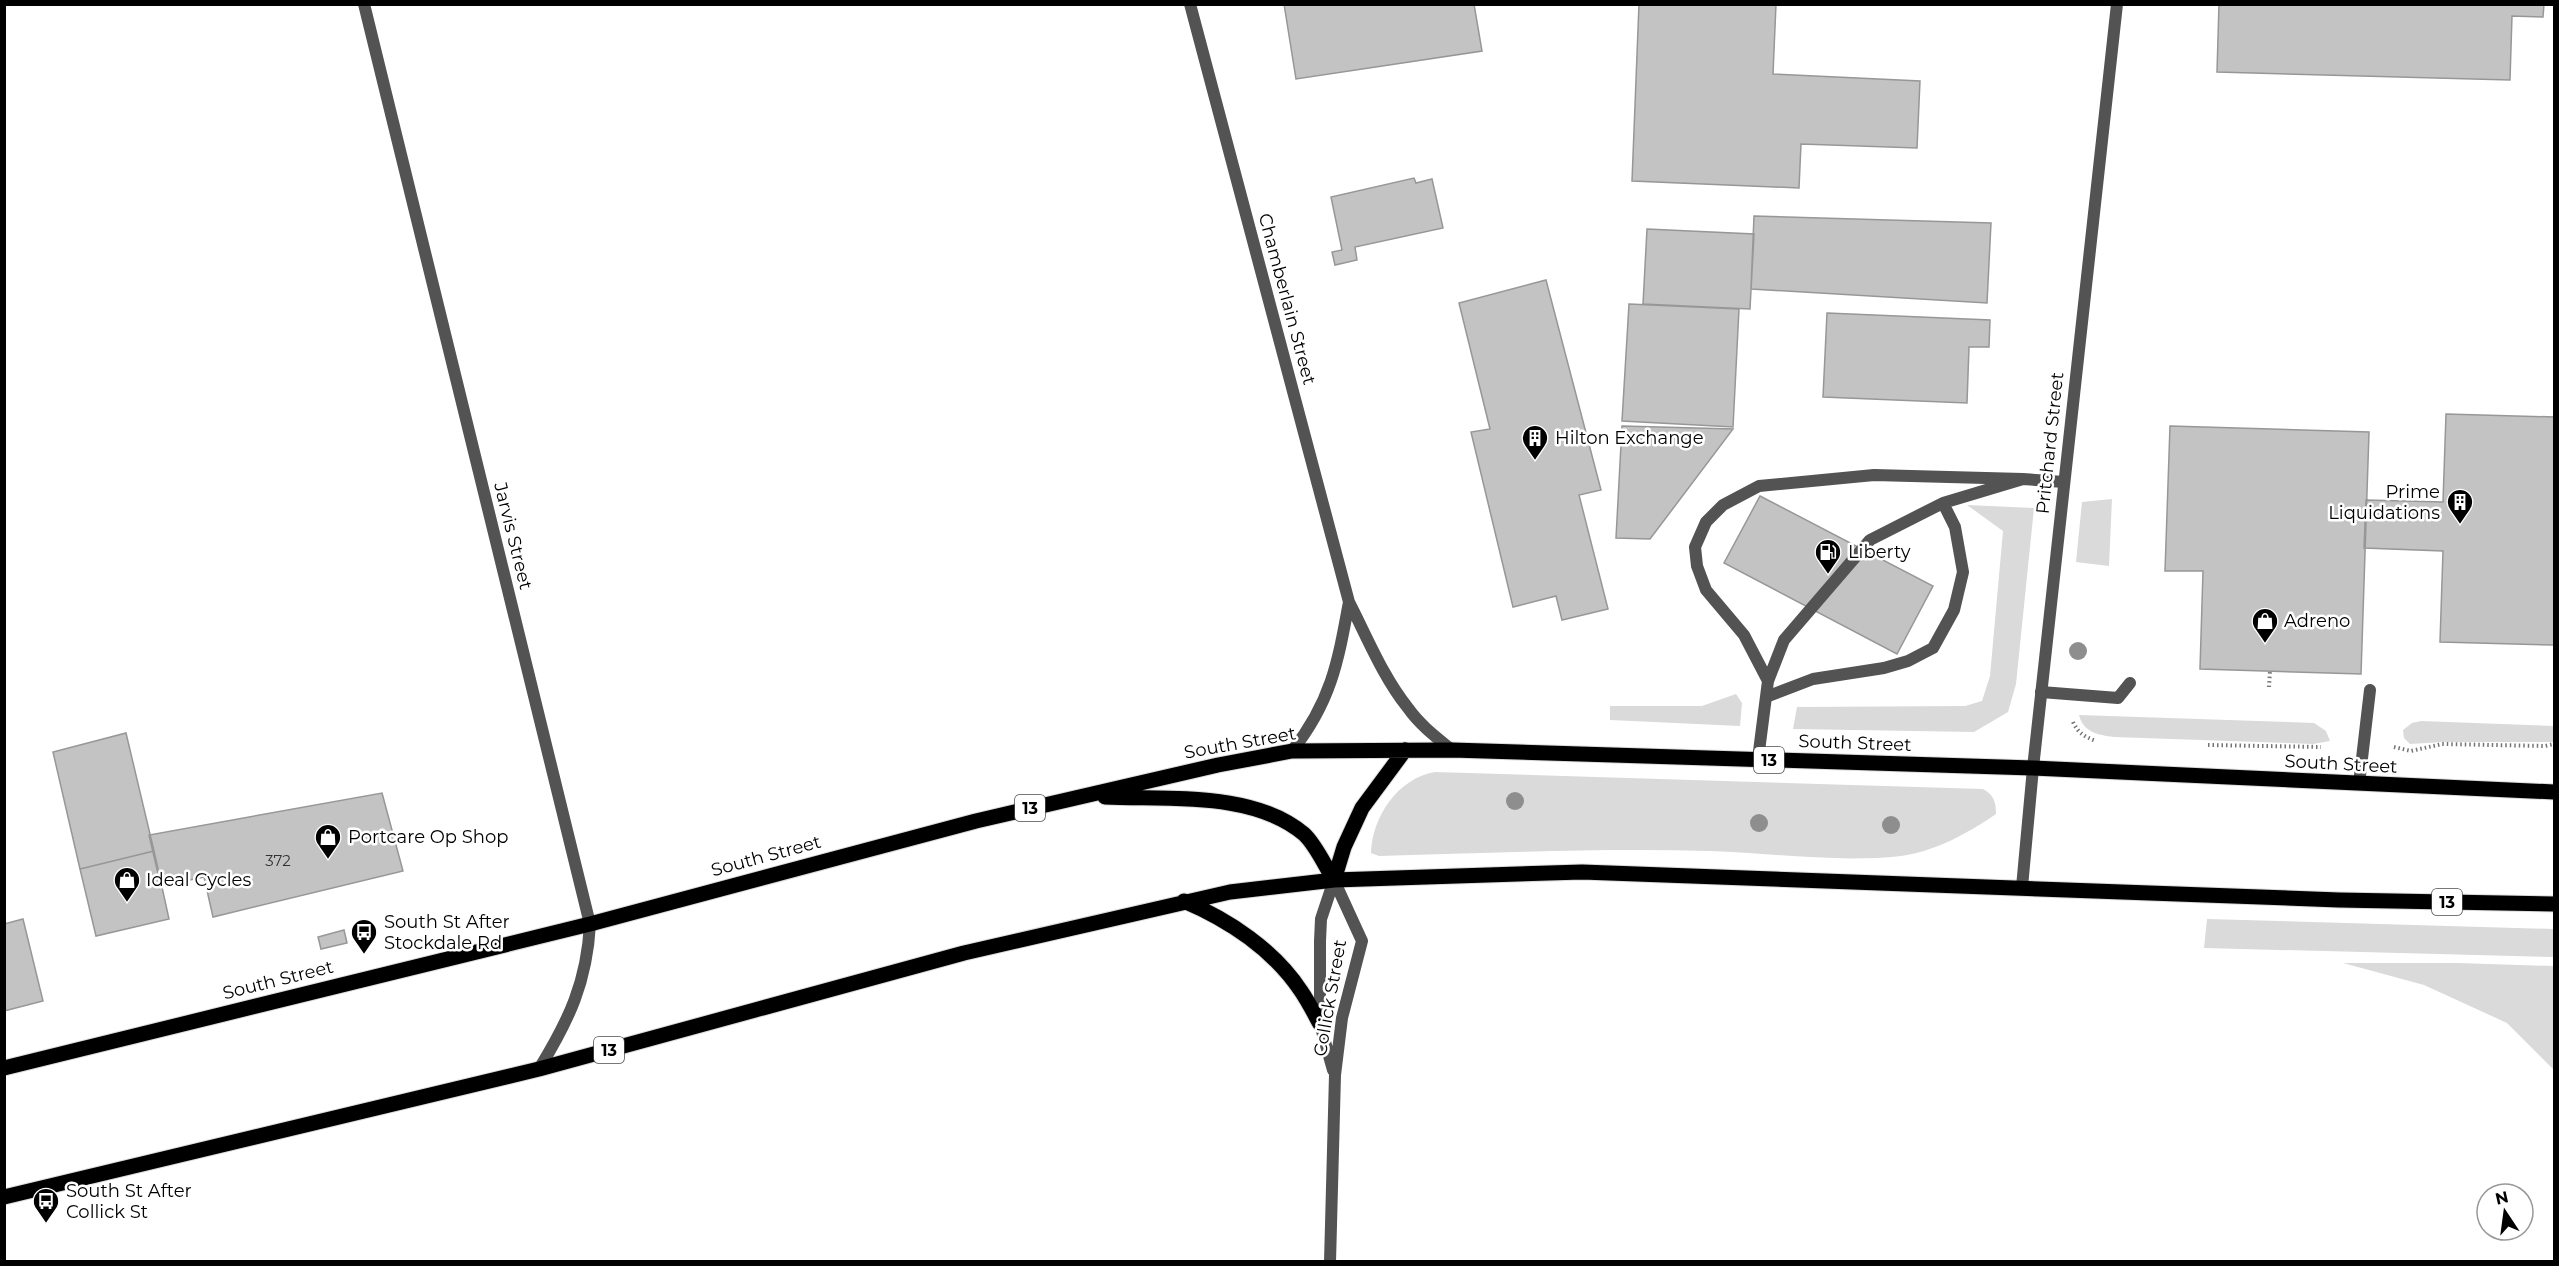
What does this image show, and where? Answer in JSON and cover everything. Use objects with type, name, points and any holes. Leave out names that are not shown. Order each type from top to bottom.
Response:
[{"type":"main road","name":"South Street","points":[[4,1068],[590,924],[976,821],[1292,751],[1353,748],[1758,759],[2033,768],[2554,792]]},
{"type":"main road","points":[[1334,880],[1344,847],[1362,808],[1405,750]]},
{"type":"main road","points":[[1084,796],[1235,802],[1276,815],[1306,836],[1334,880]]},
{"type":"main road","name":"13","points":[[4,1197],[539,1069],[964,953],[1184,901],[1230,892],[1334,880],[1582,872],[2022,886],[2339,900],[2554,904]]},
{"type":"main road","points":[[1184,901],[1217,915],[1254,942],[1301,990],[1320,1024]]},
{"type":"street","name":"Jarvis Street","points":[[364,4],[590,924],[588,954],[580,986],[565,1026],[539,1069]]},
{"type":"street","name":"Chamberlain Street","points":[[1190,4],[1349,602],[1390,682],[1408,709],[1427,730],[1452,750]]},
{"type":"street","name":"Pritchard Street","points":[[2022,886],[2117,4]]},
{"type":"street","points":[[1768,681],[1744,635],[1706,590],[1697,566],[1695,547],[1706,522],[1723,505],[1759,486],[1874,475],[2064,482]]},
{"type":"street","points":[[1758,759],[1768,681],[1784,640],[1870,540],[1943,503],[2023,479]]},
{"type":"street","points":[[1766,697],[1813,679],[1884,668],[1908,661],[1933,648],[1954,610],[1963,573],[1955,527],[1943,503]]},
{"type":"street","name":"Chamberlain Street","points":[[1292,751],[1319,712],[1330,688],[1349,602]]},
{"type":"street","points":[[2041,693],[2118,698],[2130,683]]},
{"type":"street","points":[[2359,784],[2370,690]]},
{"type":"street","name":"Collick Street","points":[[1334,880],[1322,919],[1320,1024],[1335,1075]]},
{"type":"street","name":"Collick Street","points":[[1330,1262],[1335,1075],[1342,1018],[1362,941],[1334,880]]},
{"type":"path","points":[[2269,687],[2270,671]]},
{"type":"path","points":[[2072,719],[2076,729],[2084,736],[2102,743]]},
{"type":"path","points":[[2394,747],[2411,750],[2442,744],[2545,746],[2554,744]]},
{"type":"path","points":[[2206,745],[2322,747]]},
{"type":"shaded area","points":[[2112,499],[2109,566],[2076,562],[2082,502]]},
{"type":"shaded area","points":[[1967,505],[2034,508],[2016,684],[2008,712],[1974,732],[1793,729],[1797,707],[1965,706],[1982,701],[1990,676],[2003,531]]},
{"type":"shaded area","points":[[1736,694],[1742,703],[1740,726],[1610,720],[1610,706],[1702,706]]},
{"type":"shaded area","points":[[2079,715],[2314,723],[2326,731],[2330,741],[2313,744],[2114,737],[2097,734],[2088,729]]},
{"type":"shaded area","points":[[2421,721],[2554,726],[2554,742],[2410,744],[2404,738],[2403,730],[2412,723]]},
{"type":"shaded area","points":[[1435,772],[1983,789],[1994,799],[1996,814],[1963,835],[1938,846],[1913,854],[1877,858],[1829,858],[1669,850],[1379,856],[1371,853],[1376,826],[1390,801],[1410,782]]},
{"type":"shaded area","points":[[2207,919],[2554,929],[2554,957],[2204,948]]},
{"type":"shaded area","points":[[2343,963],[2554,966],[2554,1070],[2507,1023],[2424,985]]},
{"type":"building","points":[[1284,4],[1474,4],[1482,51],[1296,79]]},
{"type":"building","points":[[1639,4],[1776,4],[1773,74],[1920,81],[1917,148],[1801,144],[1799,188],[1632,181]]},
{"type":"building","points":[[2219,4],[2544,4],[2543,17],[2512,16],[2510,80],[2217,72]]},
{"type":"building","points":[[1414,178],[1416,183],[1432,179],[1443,228],[1355,247],[1357,260],[1335,265],[1332,252],[1342,250],[1331,197]]},
{"type":"building","points":[[1754,216],[1991,223],[1987,303],[1751,289]]},
{"type":"building","points":[[1647,229],[1754,234],[1750,309],[1643,304]]},
{"type":"building","name":"Hilton Exchange","points":[[1546,280],[1601,490],[1579,495],[1608,609],[1562,620],[1556,596],[1513,607],[1471,432],[1490,429],[1459,303]]},
{"type":"building","points":[[1629,304],[1739,309],[1733,427],[1622,421]]},
{"type":"building","points":[[1827,313],[1990,320],[1989,347],[1969,347],[1967,403],[1823,397]]},
{"type":"building","name":"Prime Liquidations","points":[[2446,414],[2554,417],[2554,645],[2440,642],[2443,551],[2364,548],[2366,500],[2443,502]]},
{"type":"building","points":[[1622,426],[1733,429],[1650,539],[1616,538]]},
{"type":"building","points":[[2170,426],[2369,432],[2361,674],[2200,669],[2203,571],[2165,571]]},
{"type":"building","name":"Liberty","points":[[1760,496],[1933,586],[1897,654],[1724,563]]},
{"type":"building","points":[[126,733],[154,851],[80,869],[53,752]]},
{"type":"building","points":[[382,793],[403,871],[213,917],[204,877],[161,886],[149,835]]},
{"type":"building","name":"Ideal Cycles","points":[[154,851],[169,919],[96,936],[80,869]]},
{"type":"building","points":[[23,919],[43,1001],[4,1011],[4,924]]},
{"type":"building","points":[[344,930],[347,943],[321,949],[318,937]]},
{"type":"place","name":"Hilton Exchange","points":[[1535,461]]},
{"type":"place","name":"Prime Liquidations","points":[[2460,525]]},
{"type":"place","name":"Liberty","points":[[1828,575]]},
{"type":"place","name":"Adreno","points":[[2265,644]]},
{"type":"place","name":"Portcare Op Shop","points":[[328,860]]},
{"type":"place","name":"Ideal Cycles","points":[[127,903]]},
{"type":"place","name":"South St After Stockdale Rd","points":[[364,955]]},
{"type":"place","name":"South St After Collick St","points":[[46,1224]]}]
